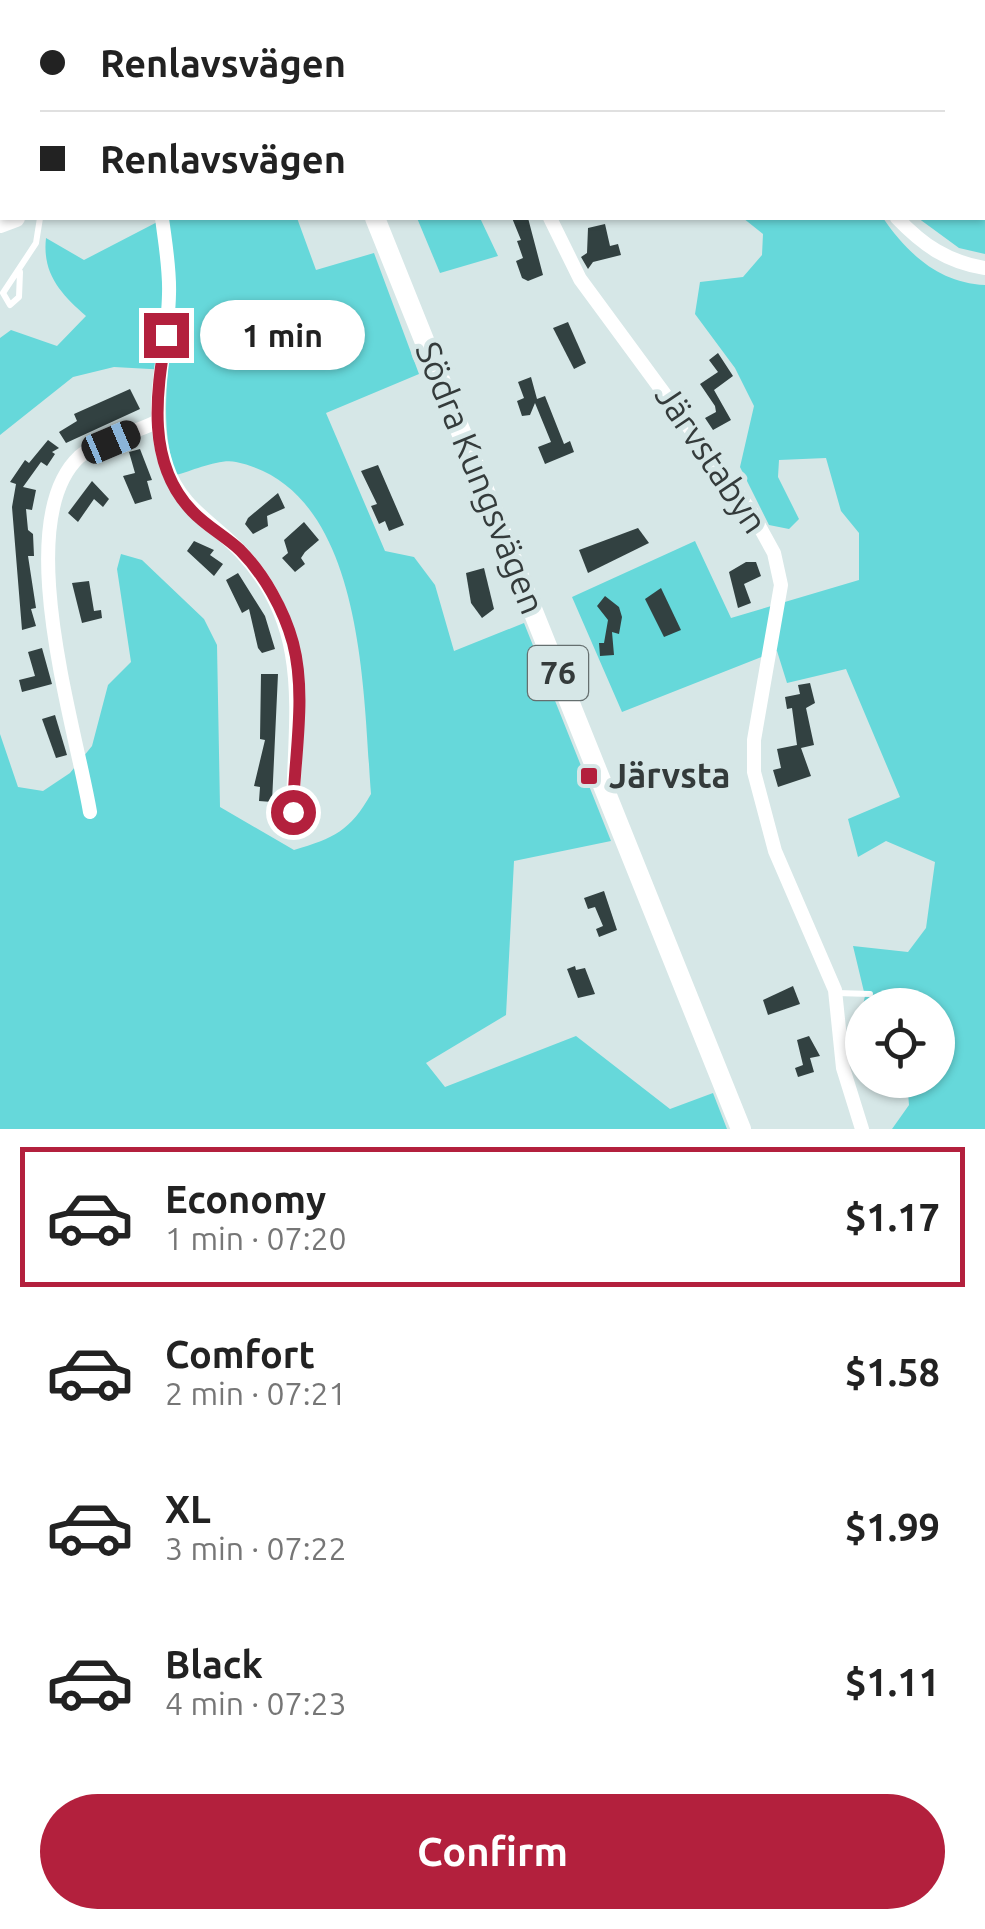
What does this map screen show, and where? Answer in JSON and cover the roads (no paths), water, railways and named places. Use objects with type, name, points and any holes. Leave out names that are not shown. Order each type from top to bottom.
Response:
[{"type":"main road","name":"Södra Kungsvägen","points":[[376,220],[741,1129]]},
{"type":"street","points":[[162,220],[170,290],[156,422],[167,470],[190,510],[240,550],[267,584],[293,643],[298,688],[293,812]]},
{"type":"street","name":"Järvstabyn","points":[[551,220],[580,278],[752,513],[774,553],[781,585],[754,740],[754,772],[775,851],[836,993],[844,1068],[862,1129]]},
{"type":"street","points":[[899,220],[924,246],[965,265],[985,268]]},
{"type":"street","points":[[90,812],[54,648],[49,564],[52,502],[80,456],[156,422]]},
{"type":"lane","points":[[20,272],[36,243],[40,220]]},
{"type":"lane","points":[[836,993],[845,993]]},
{"type":"place","name":"Järvsta","points":[[589,776]]}]
